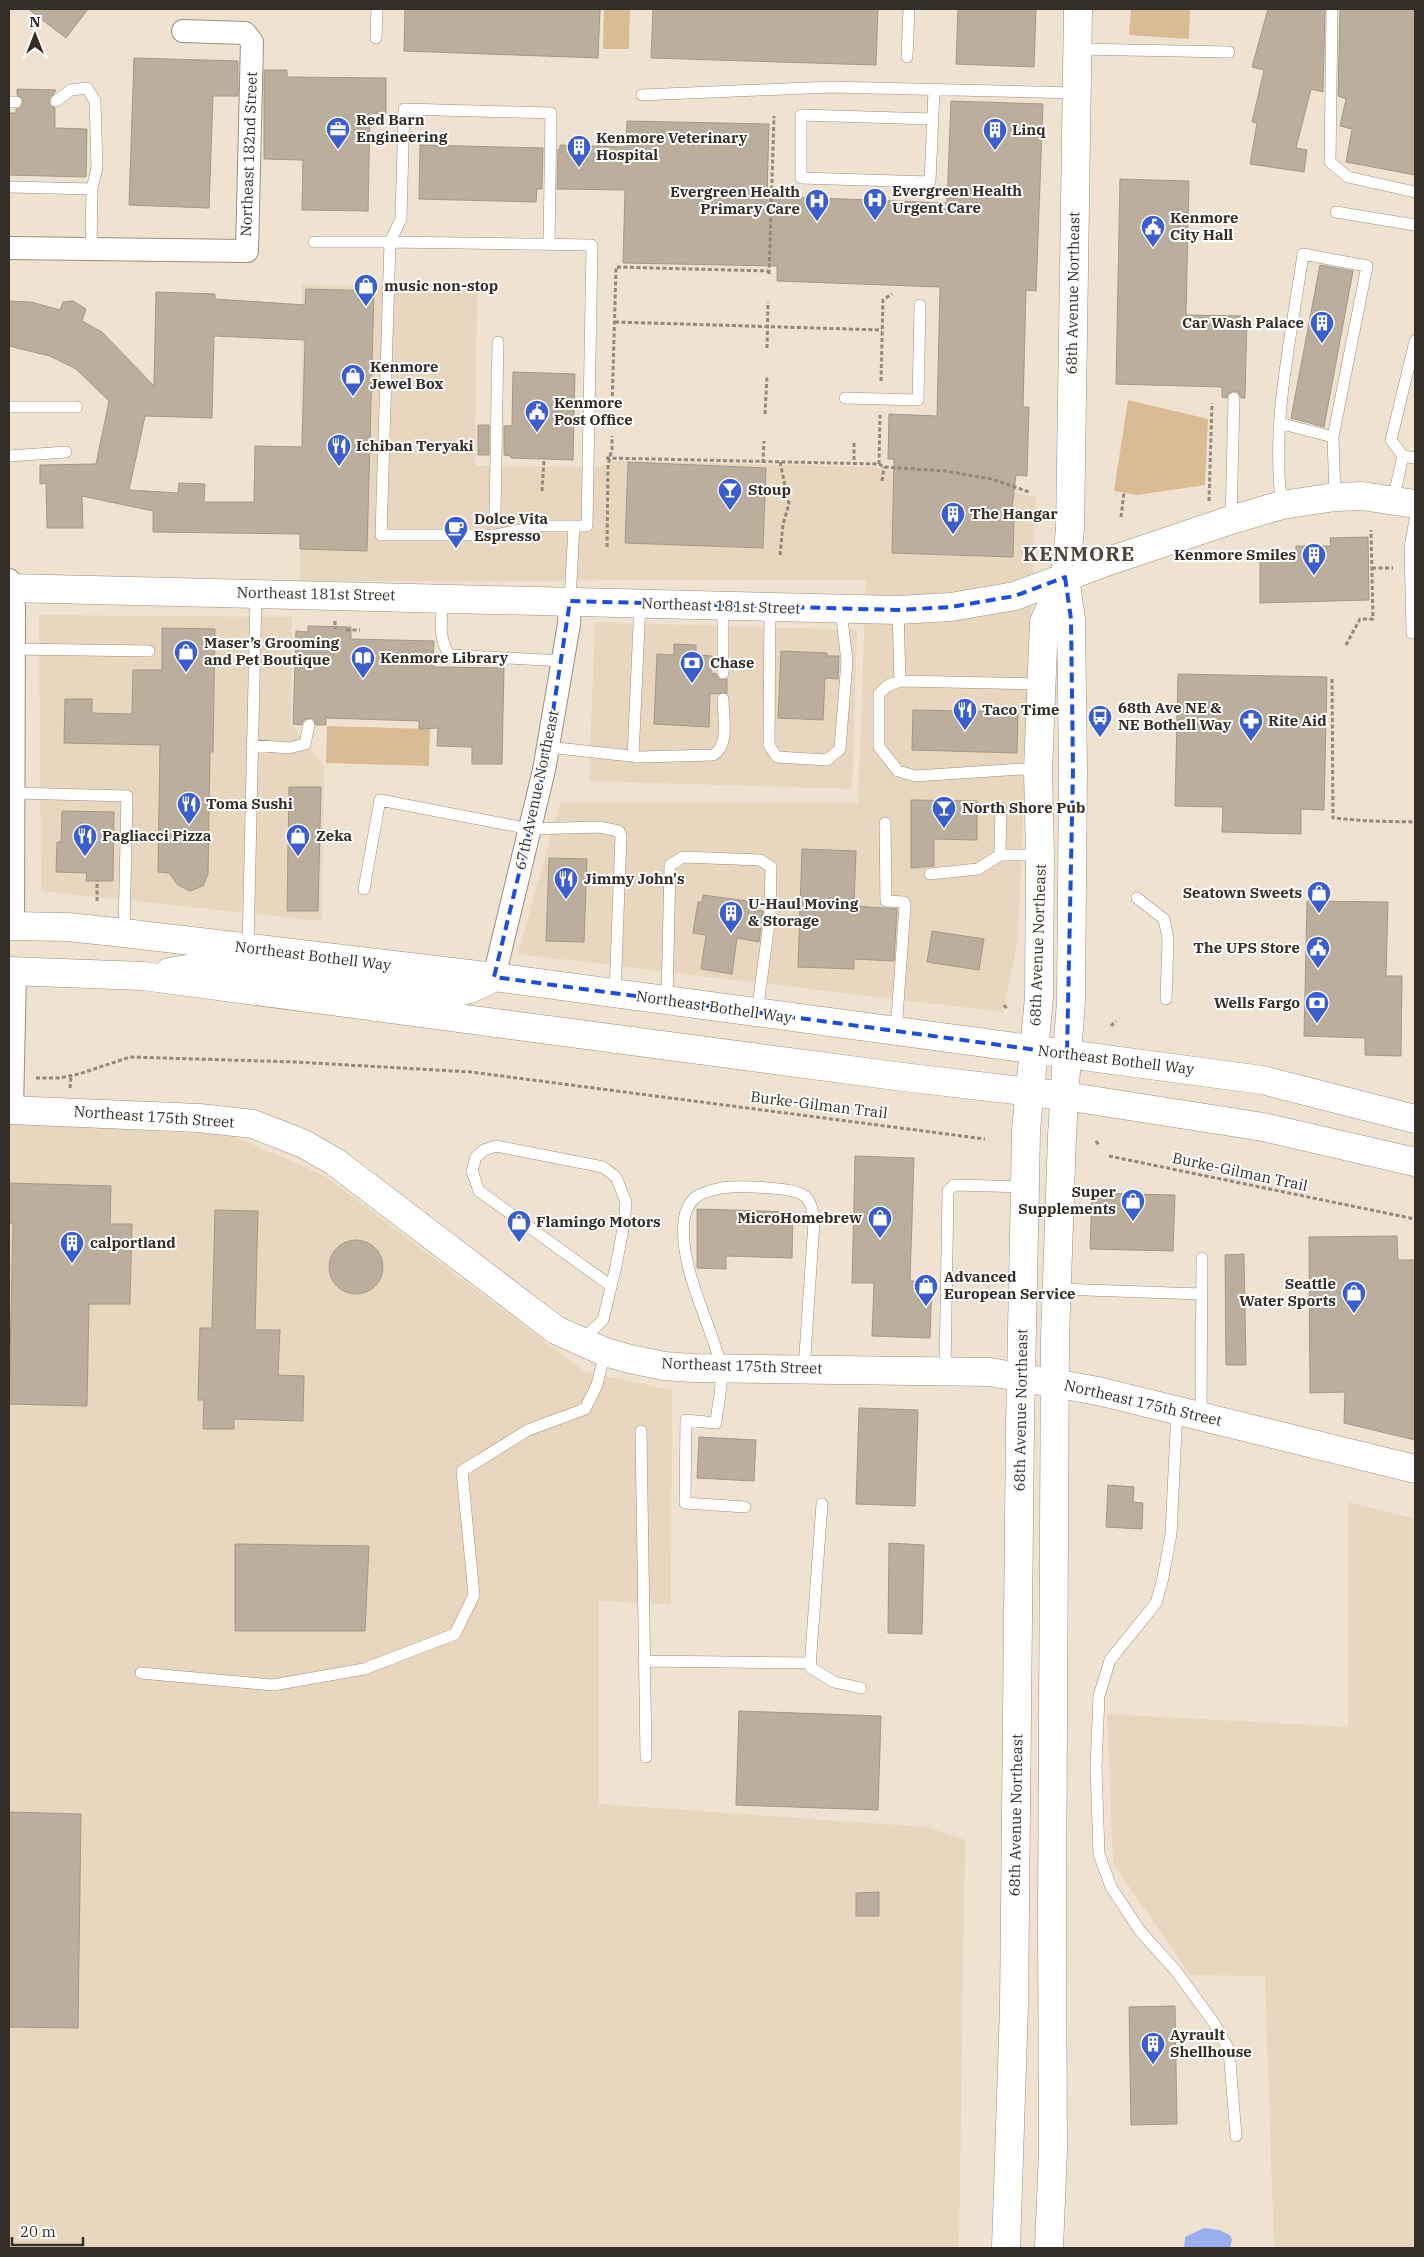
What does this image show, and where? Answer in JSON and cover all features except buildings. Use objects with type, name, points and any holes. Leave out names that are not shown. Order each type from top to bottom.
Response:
[{"type":"main road","name":"68th Avenue Northeast","points":[[1049,2248],[1053,2151],[1052,1918],[1056,1383],[1064,1096],[1071,1002],[1073,770],[1071,619],[1064,577],[1070,529],[1078,9]]},
{"type":"main road","name":"Northeast 181st Street","points":[[9,585],[841,610],[898,610],[951,607],[1015,596],[1064,577],[1231,520],[1282,505],[1335,497],[1362,496],[1404,502]]},
{"type":"main road","name":"68th Avenue Northeast","points":[[1006,2248],[1014,2006],[1020,1377],[1025,1187],[1030,1092],[1039,998],[1040,855],[1038,770],[1040,684],[1044,622],[1064,577]]},
{"type":"main road","name":"Northeast Bothell Way","points":[[10,926],[68,927],[124,932],[494,977],[1262,1080],[1415,1119]]},
{"type":"main road","points":[[143,976],[215,964],[444,995],[470,990],[494,977]]},
{"type":"main road","points":[[12,971],[143,976],[893,1076],[1064,1096],[1263,1127],[1415,1162]]},
{"type":"main road","name":"Northeast 175th Street","points":[[10,1110],[199,1118],[253,1124],[304,1144],[335,1162],[556,1330],[579,1342],[605,1352],[664,1366],[990,1372],[1056,1383],[1189,1412],[1415,1470]]},
{"type":"street","name":"Northeast 182nd Street","points":[[9,248],[247,251],[252,42],[245,33],[183,31]]},
{"type":"street","points":[[9,585],[14,607],[11,701],[11,757],[14,793],[10,926]]},
{"type":"street","name":"67th Avenue Northeast","points":[[494,977],[548,748],[569,624],[570,601]]},
{"type":"street","points":[[10,1110],[12,971]]},
{"type":"lane","points":[[376,38],[377,9]]},
{"type":"lane","points":[[908,57],[909,9]]},
{"type":"lane","points":[[1332,9],[1330,162],[1348,177],[1415,192]]},
{"type":"lane","points":[[1077,49],[1229,52]]},
{"type":"lane","points":[[642,95],[831,87],[1076,93]]},
{"type":"lane","points":[[56,101],[71,90],[87,88],[95,101],[97,168],[92,189],[91,249]]},
{"type":"lane","points":[[933,119],[801,115],[800,178],[930,182],[933,119],[934,90]]},
{"type":"lane","points":[[314,242],[390,242],[592,245],[587,526],[541,526],[495,535],[381,535],[390,242],[401,219],[404,109],[551,113],[549,244]]},
{"type":"lane","points":[[9,187],[92,189]]},
{"type":"lane","points":[[1336,212],[1415,225]]},
{"type":"lane","points":[[1282,505],[1278,480],[1279,423],[1304,254],[1367,266],[1333,437],[1335,497]]},
{"type":"lane","points":[[845,398],[918,400],[920,305]]},
{"type":"lane","points":[[495,514],[498,342]]},
{"type":"lane","points":[[1404,502],[1403,456],[1391,440],[1415,342]]},
{"type":"lane","points":[[1231,520],[1234,398]]},
{"type":"lane","points":[[9,407],[77,407]]},
{"type":"lane","points":[[1279,423],[1333,437]]},
{"type":"lane","points":[[9,456],[66,452]]},
{"type":"lane","points":[[1403,456],[1415,458]]},
{"type":"lane","points":[[1412,633],[1410,547],[1415,520]]},
{"type":"lane","points":[[570,601],[574,526]]},
{"type":"lane","points":[[248,948],[256,593]]},
{"type":"lane","points":[[443,597],[443,640],[445,649],[450,655],[563,661]]},
{"type":"lane","points":[[633,756],[640,604]]},
{"type":"lane","points":[[723,606],[723,673]]},
{"type":"lane","points":[[770,607],[769,745],[777,756],[827,760],[840,749],[846,688],[848,661],[841,610]]},
{"type":"lane","points":[[898,610],[900,681]]},
{"type":"lane","points":[[14,649],[149,651]]},
{"type":"lane","points":[[1038,770],[1021,769],[916,776],[898,771],[880,747],[879,694],[881,690],[900,681],[1040,684]]},
{"type":"lane","points":[[548,748],[633,756],[713,755],[720,751],[723,742],[723,699]]},
{"type":"lane","points":[[252,745],[289,748],[305,744],[309,725]]},
{"type":"lane","points":[[14,793],[127,796],[124,932]]},
{"type":"lane","points":[[364,889],[380,800],[530,828],[599,826],[619,831],[621,836],[618,965],[615,994]]},
{"type":"lane","points":[[1000,855],[1001,808]]},
{"type":"lane","points":[[885,823],[886,901],[904,902],[905,906],[896,1032]]},
{"type":"lane","points":[[930,874],[978,869],[1000,855],[1040,855]]},
{"type":"lane","points":[[667,1001],[670,865],[683,857],[760,860],[772,867],[770,916],[757,1013]]},
{"type":"lane","points":[[1136,898],[1164,919],[1168,939],[1166,999]]},
{"type":"lane","points":[[579,1342],[603,1320],[611,1286],[624,1224],[626,1202],[616,1177],[603,1168],[496,1146],[484,1150],[476,1157],[472,1171],[479,1191],[611,1286]]},
{"type":"lane","points":[[944,1371],[948,1191],[954,1185],[1025,1187]]},
{"type":"lane","points":[[745,1507],[685,1503],[686,1420],[716,1423],[721,1368],[687,1261],[684,1220],[687,1208],[694,1198],[707,1191],[722,1188],[788,1189],[805,1197],[812,1209],[814,1222],[804,1369]]},
{"type":"lane","points":[[1202,1258],[1201,1294],[1189,1412],[1164,1578],[1156,1603],[1110,1660],[1099,1696],[1096,1767],[1100,1854],[1111,1887],[1140,1931],[1182,1978],[1214,2023],[1228,2050],[1236,2136]]},
{"type":"lane","points":[[1058,1289],[1201,1294]]},
{"type":"lane","points":[[141,1673],[273,1685],[364,1669],[455,1634],[474,1595],[462,1471],[528,1430],[585,1409],[597,1385],[605,1352]]},
{"type":"lane","points":[[641,1431],[646,1757]]},
{"type":"lane","points":[[822,1504],[810,1667],[834,1682],[861,1688]]},
{"type":"lane","points":[[644,1661],[811,1663]]},
{"type":"path","points":[[612,409],[616,267],[769,273],[774,116]]},
{"type":"path","points":[[881,387],[883,300],[892,294]]},
{"type":"path","points":[[768,302],[768,348]]},
{"type":"path","points":[[615,322],[882,330]]},
{"type":"path","points":[[765,414],[767,376]]},
{"type":"path","points":[[1209,501],[1212,402]]},
{"type":"path","points":[[880,412],[880,464]]},
{"type":"path","points":[[607,547],[608,458],[612,436]]},
{"type":"path","points":[[764,441],[764,463]]},
{"type":"path","points":[[854,442],[854,460]]},
{"type":"path","points":[[608,458],[764,463],[880,464],[884,467],[945,471],[992,479],[1029,492]]},
{"type":"path","points":[[542,491],[544,459]]},
{"type":"path","points":[[780,462],[789,504],[783,524],[780,555]]},
{"type":"path","points":[[882,481],[884,467]]},
{"type":"path","points":[[1120,517],[1124,492]]},
{"type":"path","points":[[1346,645],[1360,619],[1373,619],[1371,530]]},
{"type":"path","points":[[1372,568],[1394,568]]},
{"type":"path","points":[[335,620],[335,629]]},
{"type":"path","points":[[346,630],[360,630]]},
{"type":"path","points":[[1332,679],[1333,818],[1415,822]]},
{"type":"path","points":[[97,901],[98,881]]},
{"type":"path","points":[[1004,1005],[1008,1010]]},
{"type":"path","points":[[1112,1026],[1116,1021]]},
{"type":"path","name":"Burke-Gilman Trail","points":[[39,1078],[60,1078],[79,1074],[130,1057],[296,1062],[471,1072],[985,1139]]},
{"type":"path","points":[[1096,1141],[1099,1146]]},
{"type":"path","name":"Burke-Gilman Trail","points":[[1109,1156],[1415,1219]]},
{"type":"highlighted area","points":[[1065,577],[1071,619],[1073,770],[1067,1054],[494,977],[544,770],[570,601],[898,610],[951,607],[1015,596]]},
{"type":"shaded area","points":[[604,9],[630,9],[629,49],[603,49]]},
{"type":"shaded area","points":[[1131,9],[1190,9],[1189,39],[1129,35]]},
{"type":"shaded area","points":[[302,285],[477,287],[475,466],[598,467],[613,461],[873,467],[1036,497],[1018,940],[1003,1012],[518,954],[560,803],[858,803],[866,580],[300,581]]},
{"type":"shaded area","points":[[1128,400],[1208,419],[1205,485],[1137,495],[1114,491]]},
{"type":"shaded area","points":[[39,615],[292,617],[291,723],[324,766],[322,921],[41,891]]},
{"type":"shaded area","points":[[595,622],[857,630],[852,789],[589,781]]},
{"type":"shaded area","points":[[327,726],[430,729],[429,766],[326,763]]},
{"type":"shaded area","points":[[9,1123],[231,1135],[325,1176],[585,1372],[672,1390],[671,1604],[599,1601],[599,1804],[926,1827],[965,1840],[959,2248],[9,2248]]},
{"type":"shaded area","points":[[1348,1502],[1415,1519],[1415,2248],[1274,2248],[1265,1976],[1190,1975],[1113,1863],[1107,1714],[1348,1727]]},
{"type":"water","points":[[1204,2228],[1219,2230],[1230,2235],[1232,2240],[1230,2248],[1184,2248],[1185,2237]]},
{"type":"place","name":"Red Barn Engineering","points":[[338,150]]},
{"type":"place","name":"Linq","points":[[995,151]]},
{"type":"place","name":"Kenmore Veterinary Hospital","points":[[579,168]]},
{"type":"place","name":"Evergreen Health Urgent Care","points":[[875,221]]},
{"type":"place","name":"Evergreen Health Primary Care","points":[[817,222]]},
{"type":"place","name":"Kenmore City Hall","points":[[1153,248]]},
{"type":"place","name":"music non-stop","points":[[366,307]]},
{"type":"place","name":"Car Wash Palace","points":[[1322,344]]},
{"type":"place","name":"Kenmore Jewel Box","points":[[353,397]]},
{"type":"place","name":"Kenmore Post Office","points":[[537,433]]},
{"type":"place","name":"Ichiban Teryaki","points":[[339,467]]},
{"type":"place","name":"Stoup","points":[[730,511]]},
{"type":"place","name":"The Hangar","points":[[953,535]]},
{"type":"place","name":"Dolce Vita Espresso","points":[[456,549]]},
{"type":"place","name":"Kenmore Smiles","points":[[1314,576]]},
{"type":"place","name":"Maser’s Grooming and Pet Boutique","points":[[186,673]]},
{"type":"place","name":"Kenmore Library","points":[[363,679]]},
{"type":"place","name":"Chase","points":[[692,684]]},
{"type":"place","name":"Taco Time","points":[[965,731]]},
{"type":"place","name":"68th Ave NE & NE Bothell Way","points":[[1100,738]]},
{"type":"place","name":"Rite Aid","points":[[1251,742]]},
{"type":"place","name":"Toma Sushi","points":[[189,825]]},
{"type":"place","name":"North Shore Pub","points":[[944,829]]},
{"type":"place","name":"Pagliacci Pizza","points":[[85,857]]},
{"type":"place","name":"Zeka","points":[[298,857]]},
{"type":"place","name":"Jimmy John's","points":[[566,900]]},
{"type":"place","name":"Seatown Sweets","points":[[1319,914]]},
{"type":"place","name":"U-Haul Moving & Storage","points":[[731,934]]},
{"type":"place","name":"The UPS Store","points":[[1318,969]]},
{"type":"place","name":"Wells Fargo","points":[[1317,1024]]},
{"type":"place","name":"Super Supplements","points":[[1133,1222]]},
{"type":"place","name":"MicroHomebrew","points":[[880,1239]]},
{"type":"place","name":"Flamingo Motors","points":[[519,1243]]},
{"type":"place","name":"calportland","points":[[72,1264]]},
{"type":"place","name":"Advanced European Service","points":[[926,1307]]},
{"type":"place","name":"Seattle Water Sports","points":[[1354,1314]]},
{"type":"place","name":"Ayrault Shellhouse","points":[[1153,2065]]},
{"type":"district","name":"KENMORE","points":[[1079,554]]}]
